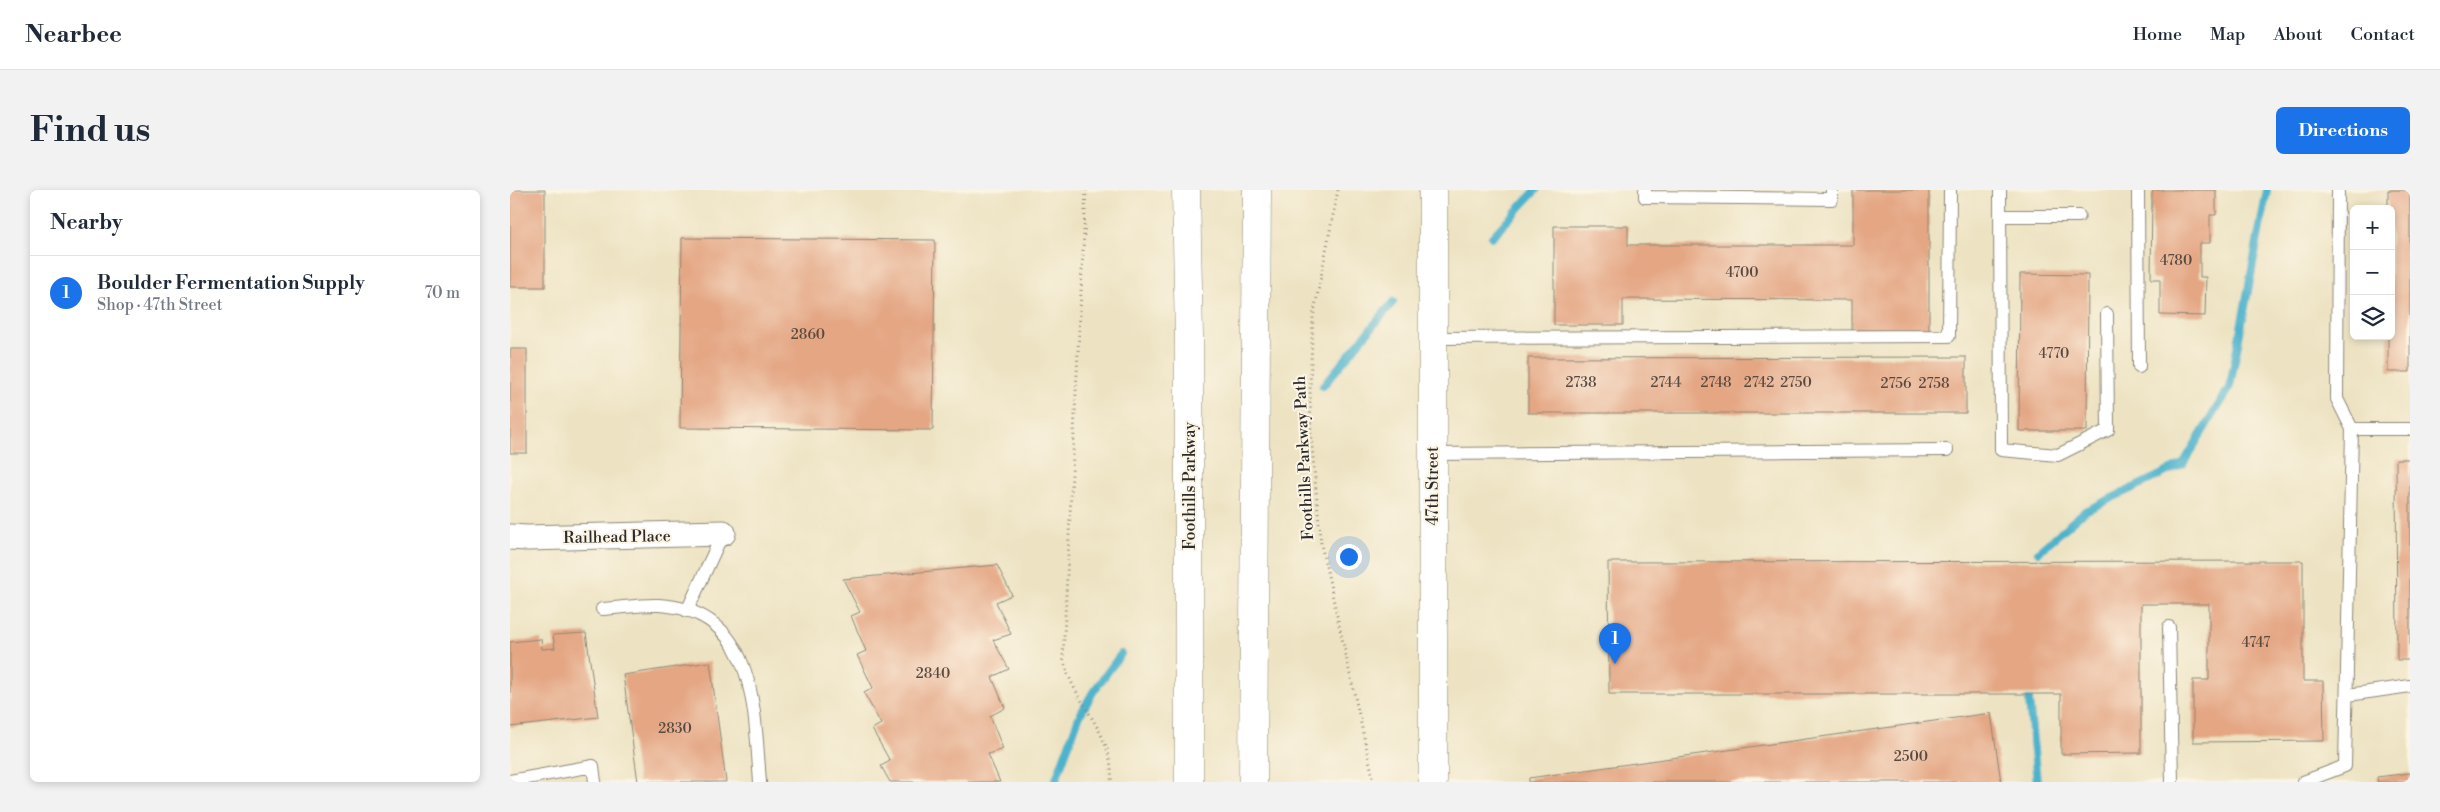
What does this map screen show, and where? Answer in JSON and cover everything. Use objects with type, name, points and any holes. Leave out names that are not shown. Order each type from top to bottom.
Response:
[{"type":"main road","name":"Foothills Parkway","points":[[1186,190],[1189,346],[1189,782]]},
{"type":"main road","points":[[1253,782],[1258,190]]},
{"type":"main road","name":"47th Street","points":[[1433,190],[1431,338],[1433,782]]},
{"type":"street","name":"Railhead Place","points":[[510,537],[723,533]]},
{"type":"lane","points":[[1645,190],[1645,198],[1832,199],[1832,190]]},
{"type":"lane","points":[[1431,338],[1949,336],[1950,190]]},
{"type":"lane","points":[[2000,190],[2001,450],[2058,455],[2108,430],[2107,314]]},
{"type":"lane","points":[[2138,190],[2139,367]]},
{"type":"lane","points":[[2303,782],[2345,766],[2348,695],[2352,429],[2337,399],[2338,190]]},
{"type":"lane","points":[[2000,216],[2079,216]]},
{"type":"lane","points":[[2352,429],[2410,429]]},
{"type":"lane","points":[[1432,454],[1947,450]]},
{"type":"lane","points":[[687,612],[723,533]]},
{"type":"lane","points":[[602,609],[660,605],[708,620],[727,634],[742,660],[754,706],[760,782]]},
{"type":"lane","points":[[2169,627],[2172,782]]},
{"type":"lane","points":[[2348,695],[2410,686]]},
{"type":"lane","points":[[510,781],[593,766],[595,782]]},
{"type":"path","points":[[1086,190],[1063,656],[1066,671],[1099,730],[1111,763],[1111,782]]},
{"type":"path","name":"Foothills Parkway Path","points":[[1338,190],[1313,317],[1310,386],[1312,445],[1320,544],[1374,782]]},
{"type":"building","points":[[510,190],[545,190],[545,287],[510,287]]},
{"type":"building","points":[[1853,190],[1929,190],[1929,331],[1852,330],[1852,300],[1623,299],[1623,325],[1554,325],[1554,226],[1628,226],[1628,245],[1853,245]]},
{"type":"building","points":[[2154,190],[2216,190],[2216,215],[2210,215],[2210,243],[2200,243],[2200,277],[2206,277],[2205,316],[2160,315],[2160,279],[2151,279],[2152,193]]},
{"type":"building","points":[[2388,190],[2410,190],[2410,372],[2388,372],[2388,340],[2395,340],[2395,205],[2388,205]]},
{"type":"building","points":[[682,238],[935,240],[933,430],[680,428]]},
{"type":"building","points":[[2020,274],[2088,275],[2087,431],[2019,431]]},
{"type":"building","points":[[510,349],[527,349],[527,453],[510,453]]},
{"type":"building","points":[[1966,357],[1966,413],[1528,413],[1528,358]]},
{"type":"building","points":[[2396,459],[2410,459],[2410,660],[2397,660]]},
{"type":"building","points":[[2303,561],[2303,681],[2323,681],[2324,741],[2193,742],[2193,680],[2209,680],[2209,604],[2141,604],[2141,753],[2061,754],[2061,694],[1609,694],[1608,562]]},
{"type":"building","points":[[997,565],[1012,595],[996,602],[1011,634],[993,640],[1009,669],[992,677],[1005,708],[990,716],[1003,749],[988,754],[1000,782],[890,782],[881,766],[890,761],[872,729],[881,724],[864,693],[873,688],[857,655],[866,651],[851,616],[860,612],[843,579]]},
{"type":"building","points":[[586,633],[598,717],[510,727],[510,642],[541,639],[542,649],[555,648],[553,635]]},
{"type":"building","points":[[710,662],[726,782],[638,782],[623,675]]},
{"type":"building","points":[[1991,713],[2001,782],[1529,782],[1529,778]]},
{"type":"building","points":[[2410,773],[2410,782],[2378,782],[2377,777]]},
{"type":"waterway","points":[[1492,237],[1536,190]]},
{"type":"waterway","points":[[2038,552],[2085,511],[2183,464],[2230,386],[2267,190]]},
{"type":"waterway","points":[[1323,386],[1393,302]]},
{"type":"waterway","points":[[1055,782],[1079,717],[1093,692],[1121,654]]},
{"type":"waterway","points":[[2029,700],[2037,782]]},
{"type":"place","name":"Boulder Fermentation Supply","points":[[1615,664]]}]
